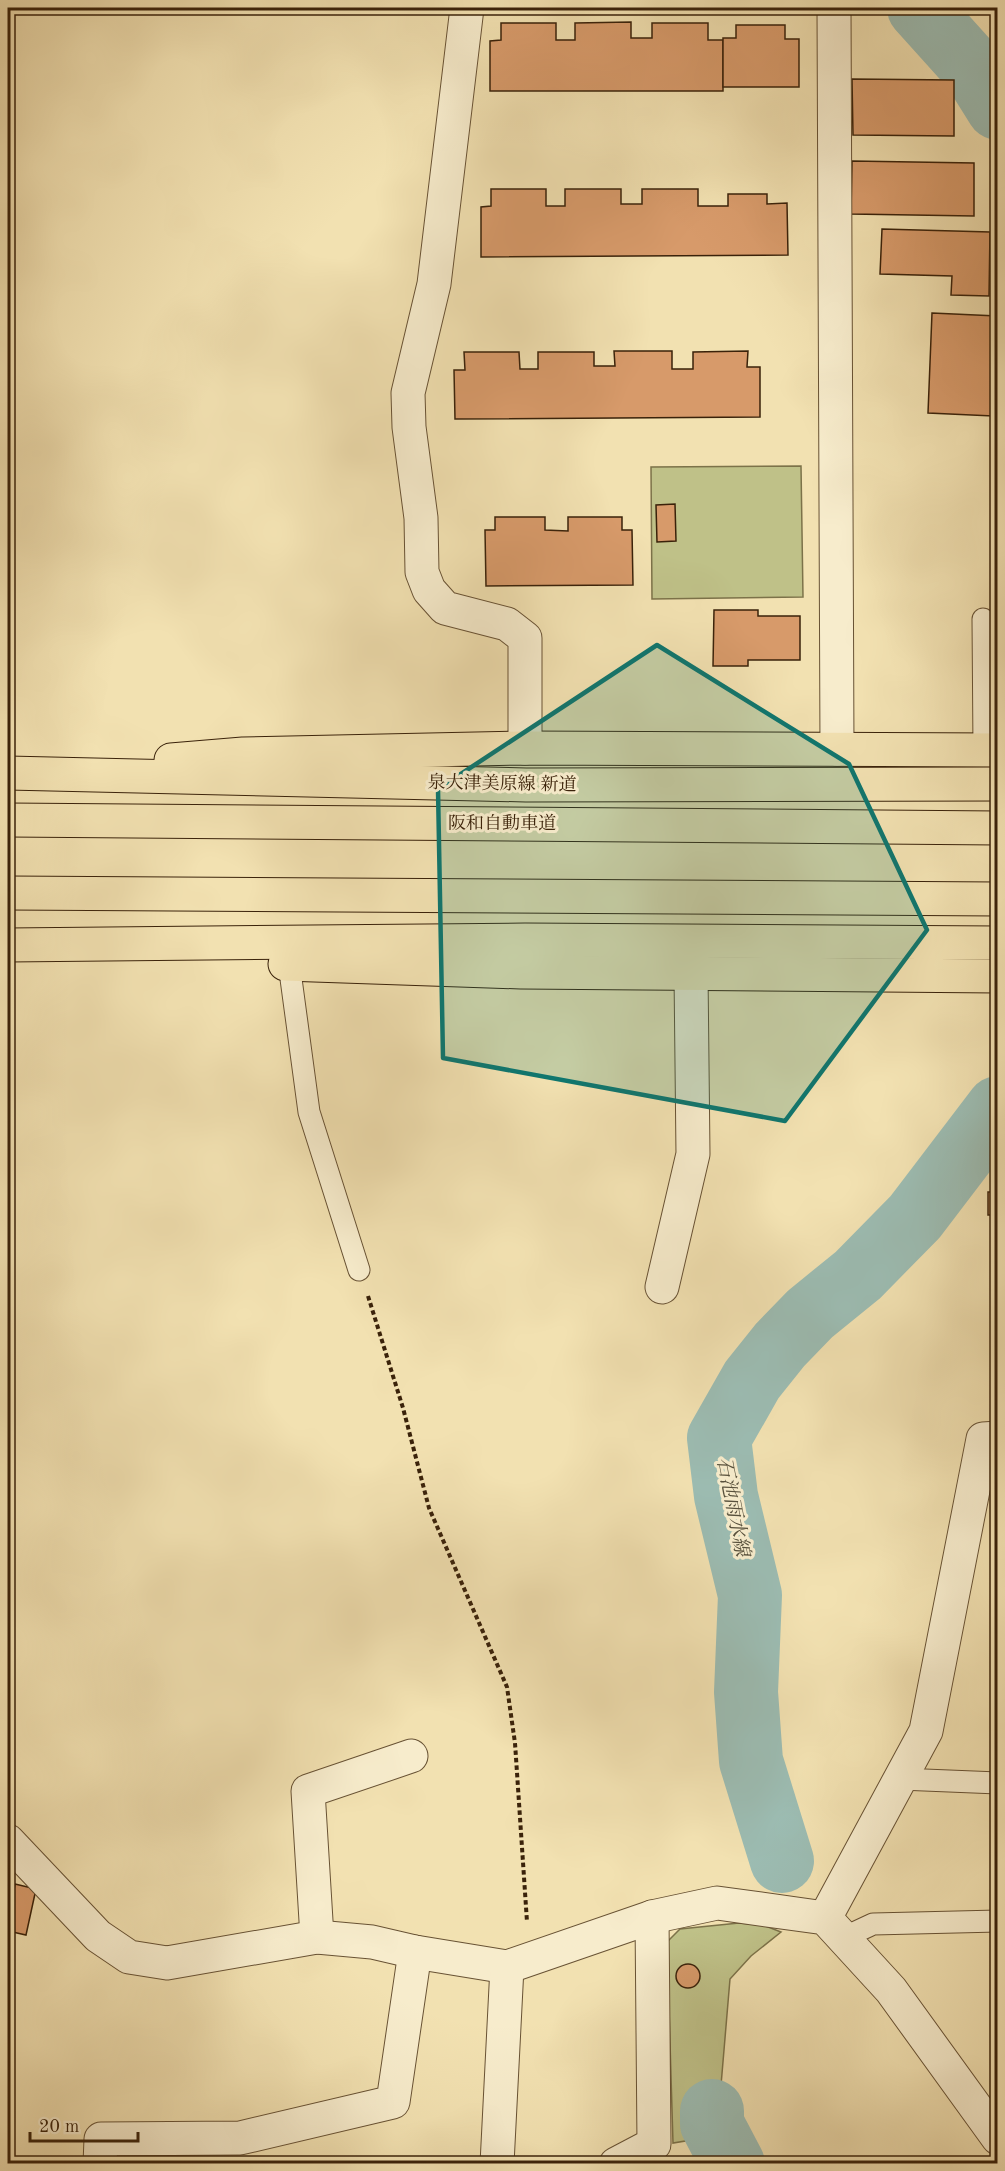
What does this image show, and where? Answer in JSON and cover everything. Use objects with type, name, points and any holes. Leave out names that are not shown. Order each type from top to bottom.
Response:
[{"type":"main road","points":[[9,773],[243,754],[525,748],[991,750]]},
{"type":"main road","name":"泉大津美原線 新道","points":[[9,773],[526,785],[998,784]]},
{"type":"main road","name":"阪和自動車道","points":[[8,820],[998,828]]},
{"type":"main road","points":[[8,893],[998,899]]},
{"type":"main road","points":[[8,945],[525,940],[998,943]]},
{"type":"main road","points":[[52,945],[289,964],[521,972],[998,976]]},
{"type":"street","points":[[467,8],[434,284],[408,393],[409,427],[421,518],[422,572],[429,590],[445,608],[507,624],[525,638],[525,748]]},
{"type":"street","points":[[834,8],[837,749]]},
{"type":"street","points":[[662,1287],[693,1154],[691,973]]},
{"type":"street","points":[[834,1928],[900,1779],[926,1731],[982,1439],[998,1438]]},
{"type":"street","points":[[317,1937],[308,1791],[411,1756]]},
{"type":"street","points":[[8,1841],[98,1936],[129,1957],[167,1963],[317,1937],[372,1942],[415,1952],[515,1964],[652,1917],[717,1903],[834,1928],[891,1990],[998,2139]]},
{"type":"street","points":[[616,2163],[654,2144],[652,1917]]},
{"type":"street","points":[[100,2163],[101,2139],[242,2151],[393,2102],[415,1952]]},
{"type":"street","points":[[497,2163],[515,1964]]},
{"type":"lane","points":[[983,619],[991,750]]},
{"type":"lane","points":[[289,964],[309,1112],[359,1270]]},
{"type":"lane","points":[[900,1779],[998,1783]]},
{"type":"lane","points":[[834,1928],[873,1924],[998,1921]]},
{"type":"path","points":[[359,1270],[403,1408],[429,1508],[507,1687],[515,1743],[528,1912],[515,1964]]},
{"type":"highlighted area","points":[[657,645],[849,764],[927,930],[785,1121],[443,1058],[438,789]]},
{"type":"green space","points":[[801,466],[803,597],[652,599],[651,467]]},
{"type":"green space","points":[[739,1923],[763,1925],[781,1932],[751,1956],[730,1979],[719,2109],[700,2108],[697,2139],[673,2143],[667,1942],[680,1929]]},
{"type":"building","points":[[631,22],[631,38],[652,38],[652,23],[708,23],[708,40],[723,40],[723,91],[490,91],[490,41],[501,40],[501,23],[556,23],[556,40],[575,40],[575,23]]},
{"type":"building","points":[[736,25],[785,25],[785,39],[799,39],[799,87],[723,87],[723,38],[736,38]]},
{"type":"building","points":[[852,79],[954,80],[954,136],[853,135]]},
{"type":"building","points":[[852,161],[974,163],[974,216],[851,214]]},
{"type":"building","points":[[491,189],[546,189],[546,206],[565,206],[565,189],[621,189],[621,204],[642,204],[642,189],[698,189],[698,206],[728,206],[728,194],[767,194],[767,204],[787,203],[788,255],[481,257],[481,207],[491,206]]},
{"type":"building","points":[[882,229],[990,232],[989,296],[951,295],[952,276],[880,274]]},
{"type":"building","points":[[932,313],[997,316],[993,416],[928,413]]},
{"type":"building","points":[[614,351],[672,351],[672,369],[693,369],[693,352],[748,351],[747,367],[760,367],[760,417],[455,419],[454,370],[465,370],[464,352],[519,352],[520,369],[538,369],[538,352],[594,352],[594,366],[615,366]]},
{"type":"building","points":[[675,504],[676,541],[657,542],[656,505]]},
{"type":"building","points":[[495,517],[545,517],[545,530],[568,531],[568,517],[622,517],[622,530],[632,530],[633,585],[486,586],[485,530],[495,530]]},
{"type":"building","points":[[714,610],[758,610],[758,616],[800,616],[800,660],[748,660],[748,666],[713,666]]},
{"type":"building","points":[[988,1192],[998,1192],[998,1215],[988,1215]]},
{"type":"building","points":[[15,1884],[36,1889],[26,1935],[8,1931],[8,1905],[11,1906]]},
{"type":"building","points":[[688,1964],[696,1968],[700,1976],[696,1984],[688,1988],[680,1984],[676,1976],[680,1968]]},
{"type":"waterway","name":"石池雨水線","points":[[919,8],[973,68],[998,108]]},
{"type":"waterway","name":"石池雨水線","points":[[782,1861],[751,1761],[746,1692],[750,1595],[726,1496],[719,1438],[752,1380],[780,1345],[810,1314],[858,1275],[915,1217],[998,1108]]},
{"type":"waterway","name":"石池雨水線","points":[[712,2111],[712,2124],[733,2164]]}]
